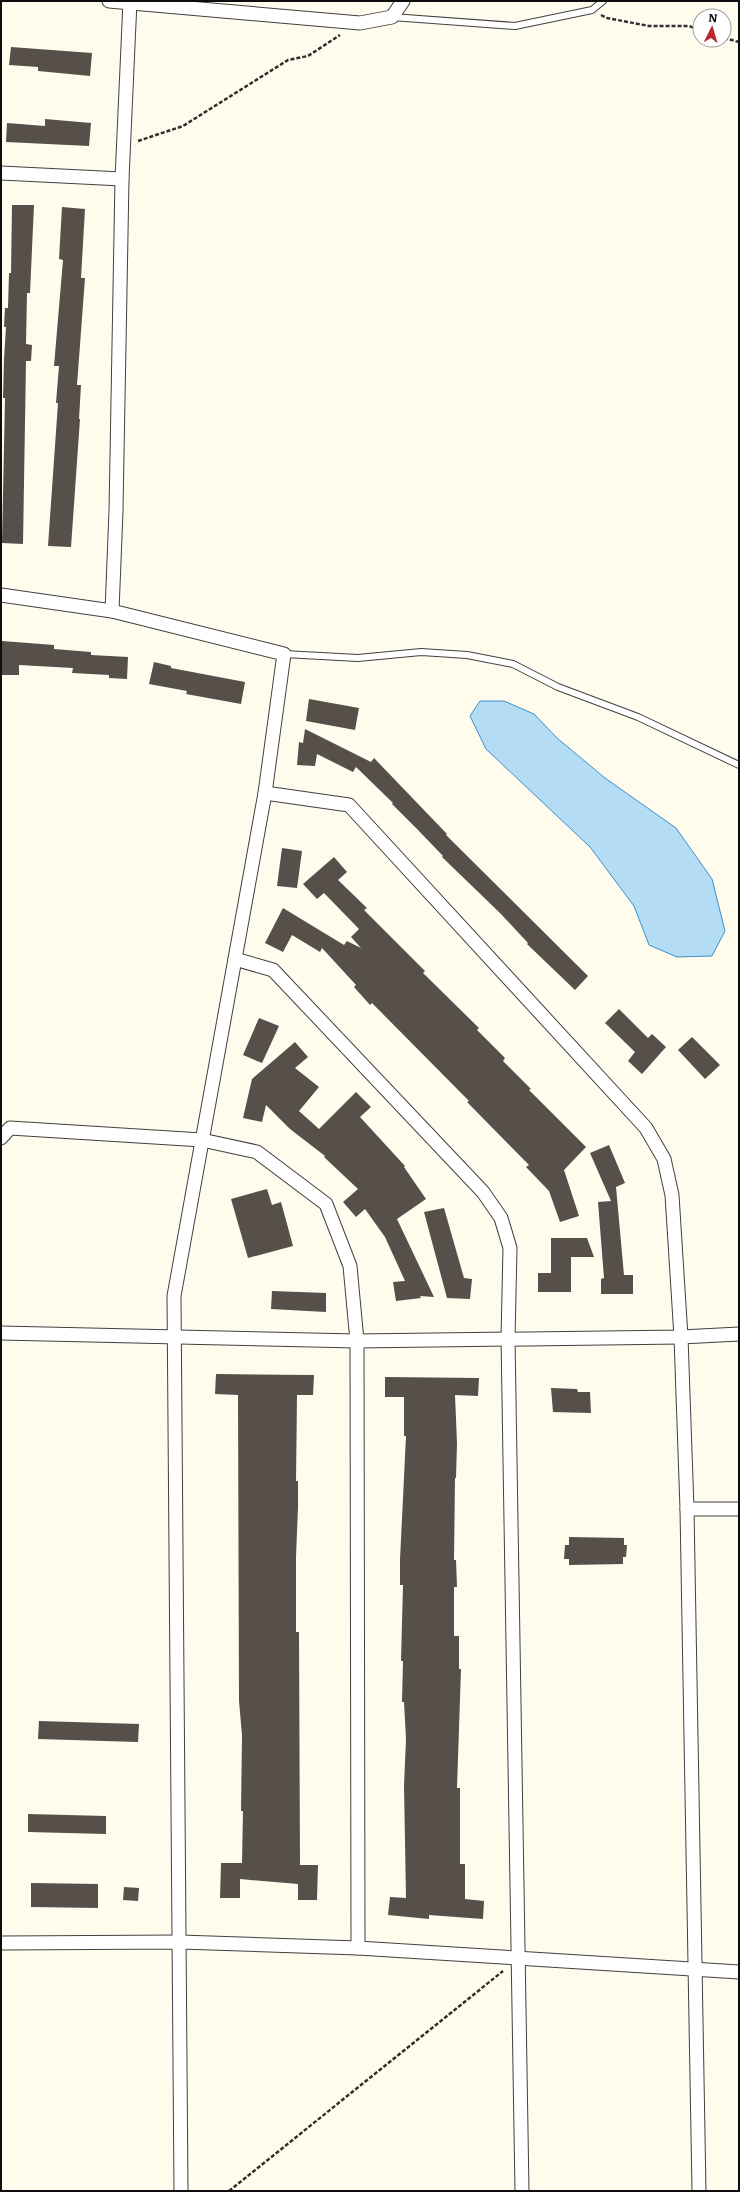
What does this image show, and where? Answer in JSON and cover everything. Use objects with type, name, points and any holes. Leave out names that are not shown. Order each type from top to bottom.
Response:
[{"type":"street","points":[[109,1],[360,23],[392,18],[403,1]]},
{"type":"street","points":[[112,611],[116,503],[123,144],[130,2]]},
{"type":"street","points":[[1,173],[122,179]]},
{"type":"street","points":[[1,595],[112,611],[284,654],[265,793],[174,1296],[181,2191]]},
{"type":"street","points":[[265,793],[350,805],[646,1128],[664,1159],[672,1195],[681,1337],[687,1509],[699,2191]]},
{"type":"street","points":[[235,959],[273,970],[483,1192],[501,1218],[510,1248],[508,1338],[522,2191]]},
{"type":"street","points":[[1,1138],[10,1128],[202,1140],[257,1152],[326,1204],[350,1266],[357,1341],[358,1948]]},
{"type":"street","points":[[1,1333],[357,1341],[681,1337],[739,1334]]},
{"type":"street","points":[[687,1509],[739,1509]]},
{"type":"street","points":[[1,1943],[180,1942],[358,1948],[739,1972]]},
{"type":"lane","points":[[392,18],[515,26],[592,10],[603,1]]},
{"type":"lane","points":[[284,654],[358,658],[421,652],[467,655],[513,664],[558,687],[638,717],[739,765]]},
{"type":"path","points":[[592,10],[607,18],[649,26],[692,27]]},
{"type":"path","points":[[123,144],[151,138],[183,126],[288,60],[308,56],[360,23]]},
{"type":"path","points":[[229,2191],[518,1959]]},
{"type":"water","points":[[480,701],[504,701],[534,714],[557,738],[605,778],[676,828],[712,879],[725,931],[712,956],[677,957],[649,945],[634,906],[590,847],[486,749],[470,716]]},
{"type":"building","points":[[11,47],[92,53],[90,76],[38,71],[38,67],[9,65]]},
{"type":"building","points":[[45,119],[91,123],[89,146],[6,142],[7,123],[45,126]]},
{"type":"building","points":[[12,205],[34,205],[30,293],[27,293],[26,344],[32,345],[31,361],[26,361],[23,544],[2,543],[5,398],[3,398],[6,327],[4,327],[5,308],[8,308],[9,273],[11,273]]},
{"type":"building","points":[[62,207],[85,209],[81,278],[85,278],[77,385],[81,385],[80,419],[71,547],[48,546],[58,403],[56,403],[59,366],[54,366],[63,260],[59,259]]},
{"type":"building","points":[[2,641],[54,645],[54,649],[91,652],[91,655],[128,657],[127,679],[109,678],[109,675],[72,673],[73,668],[19,665],[19,675],[1,675]]},
{"type":"building","points":[[154,662],[171,666],[171,668],[245,682],[241,704],[186,694],[187,691],[149,684]]},
{"type":"building","points":[[309,699],[359,708],[355,730],[306,721]]},
{"type":"building","points":[[305,729],[371,762],[374,758],[447,834],[446,835],[588,976],[575,990],[527,944],[528,943],[501,914],[442,857],[443,856],[392,804],[393,803],[356,767],[353,772],[317,754],[315,766],[297,765],[299,742],[303,743]]},
{"type":"building","points":[[282,848],[302,851],[297,888],[277,886]]},
{"type":"building","points":[[334,857],[347,872],[338,880],[367,908],[364,910],[425,971],[423,973],[479,1028],[477,1030],[505,1058],[503,1061],[531,1089],[529,1090],[586,1147],[564,1170],[579,1216],[560,1222],[549,1191],[526,1167],[529,1165],[467,1102],[469,1101],[372,1003],[370,1005],[354,987],[356,985],[322,948],[320,952],[292,935],[283,952],[265,943],[283,908],[344,945],[347,941],[361,948],[351,937],[359,929],[324,893],[317,899],[303,884]]},
{"type":"building","points":[[619,1009],[648,1038],[652,1034],[666,1047],[642,1074],[628,1061],[635,1052],[605,1023]]},
{"type":"building","points":[[259,1018],[279,1026],[262,1063],[243,1055]]},
{"type":"building","points":[[692,1037],[720,1065],[705,1079],[678,1050]]},
{"type":"building","points":[[295,1042],[308,1057],[295,1068],[319,1087],[299,1111],[319,1129],[356,1092],[371,1107],[360,1117],[405,1166],[404,1167],[426,1199],[397,1219],[434,1297],[420,1296],[421,1298],[396,1301],[393,1282],[405,1281],[385,1237],[365,1209],[356,1217],[343,1202],[358,1189],[324,1157],[325,1156],[290,1129],[266,1105],[262,1122],[243,1118],[252,1079]]},
{"type":"building","points":[[609,1145],[625,1183],[616,1187],[624,1275],[633,1275],[633,1294],[601,1294],[601,1279],[604,1278],[598,1202],[611,1201],[590,1153]]},
{"type":"building","points":[[267,1189],[272,1205],[281,1202],[293,1246],[248,1258],[231,1199]]},
{"type":"building","points":[[444,1208],[464,1278],[472,1279],[470,1299],[447,1298],[424,1212]]},
{"type":"building","points":[[551,1238],[587,1238],[594,1257],[571,1257],[571,1292],[538,1292],[538,1273],[551,1273]]},
{"type":"building","points":[[272,1291],[326,1293],[326,1312],[271,1309]]},
{"type":"building","points":[[216,1374],[314,1375],[313,1395],[297,1395],[296,1481],[298,1481],[298,1507],[296,1632],[299,1632],[300,1865],[318,1865],[317,1900],[298,1900],[298,1884],[240,1879],[240,1898],[220,1898],[221,1863],[242,1863],[243,1811],[241,1811],[242,1735],[239,1701],[238,1395],[215,1394]]},
{"type":"building","points":[[385,1377],[479,1378],[478,1396],[455,1395],[457,1443],[454,1560],[456,1560],[457,1587],[454,1587],[454,1636],[459,1636],[459,1669],[461,1669],[457,1788],[460,1788],[460,1864],[465,1864],[465,1899],[484,1901],[483,1919],[429,1915],[429,1919],[388,1915],[390,1897],[406,1898],[404,1786],[406,1739],[404,1702],[402,1702],[403,1661],[401,1661],[403,1585],[400,1585],[400,1560],[406,1436],[404,1436],[404,1397],[385,1397]]},
{"type":"building","points":[[551,1388],[577,1389],[578,1392],[590,1392],[591,1413],[553,1412]]},
{"type":"building","points":[[569,1537],[624,1538],[624,1545],[627,1545],[626,1557],[623,1557],[623,1564],[569,1565],[569,1559],[564,1559],[565,1545],[569,1545]]},
{"type":"building","points":[[39,1721],[139,1724],[138,1742],[38,1739]]},
{"type":"building","points":[[28,1814],[106,1816],[106,1834],[28,1832]]},
{"type":"building","points":[[31,1883],[98,1884],[98,1908],[31,1907]]},
{"type":"building","points":[[124,1887],[139,1888],[138,1901],[123,1900]]}]
